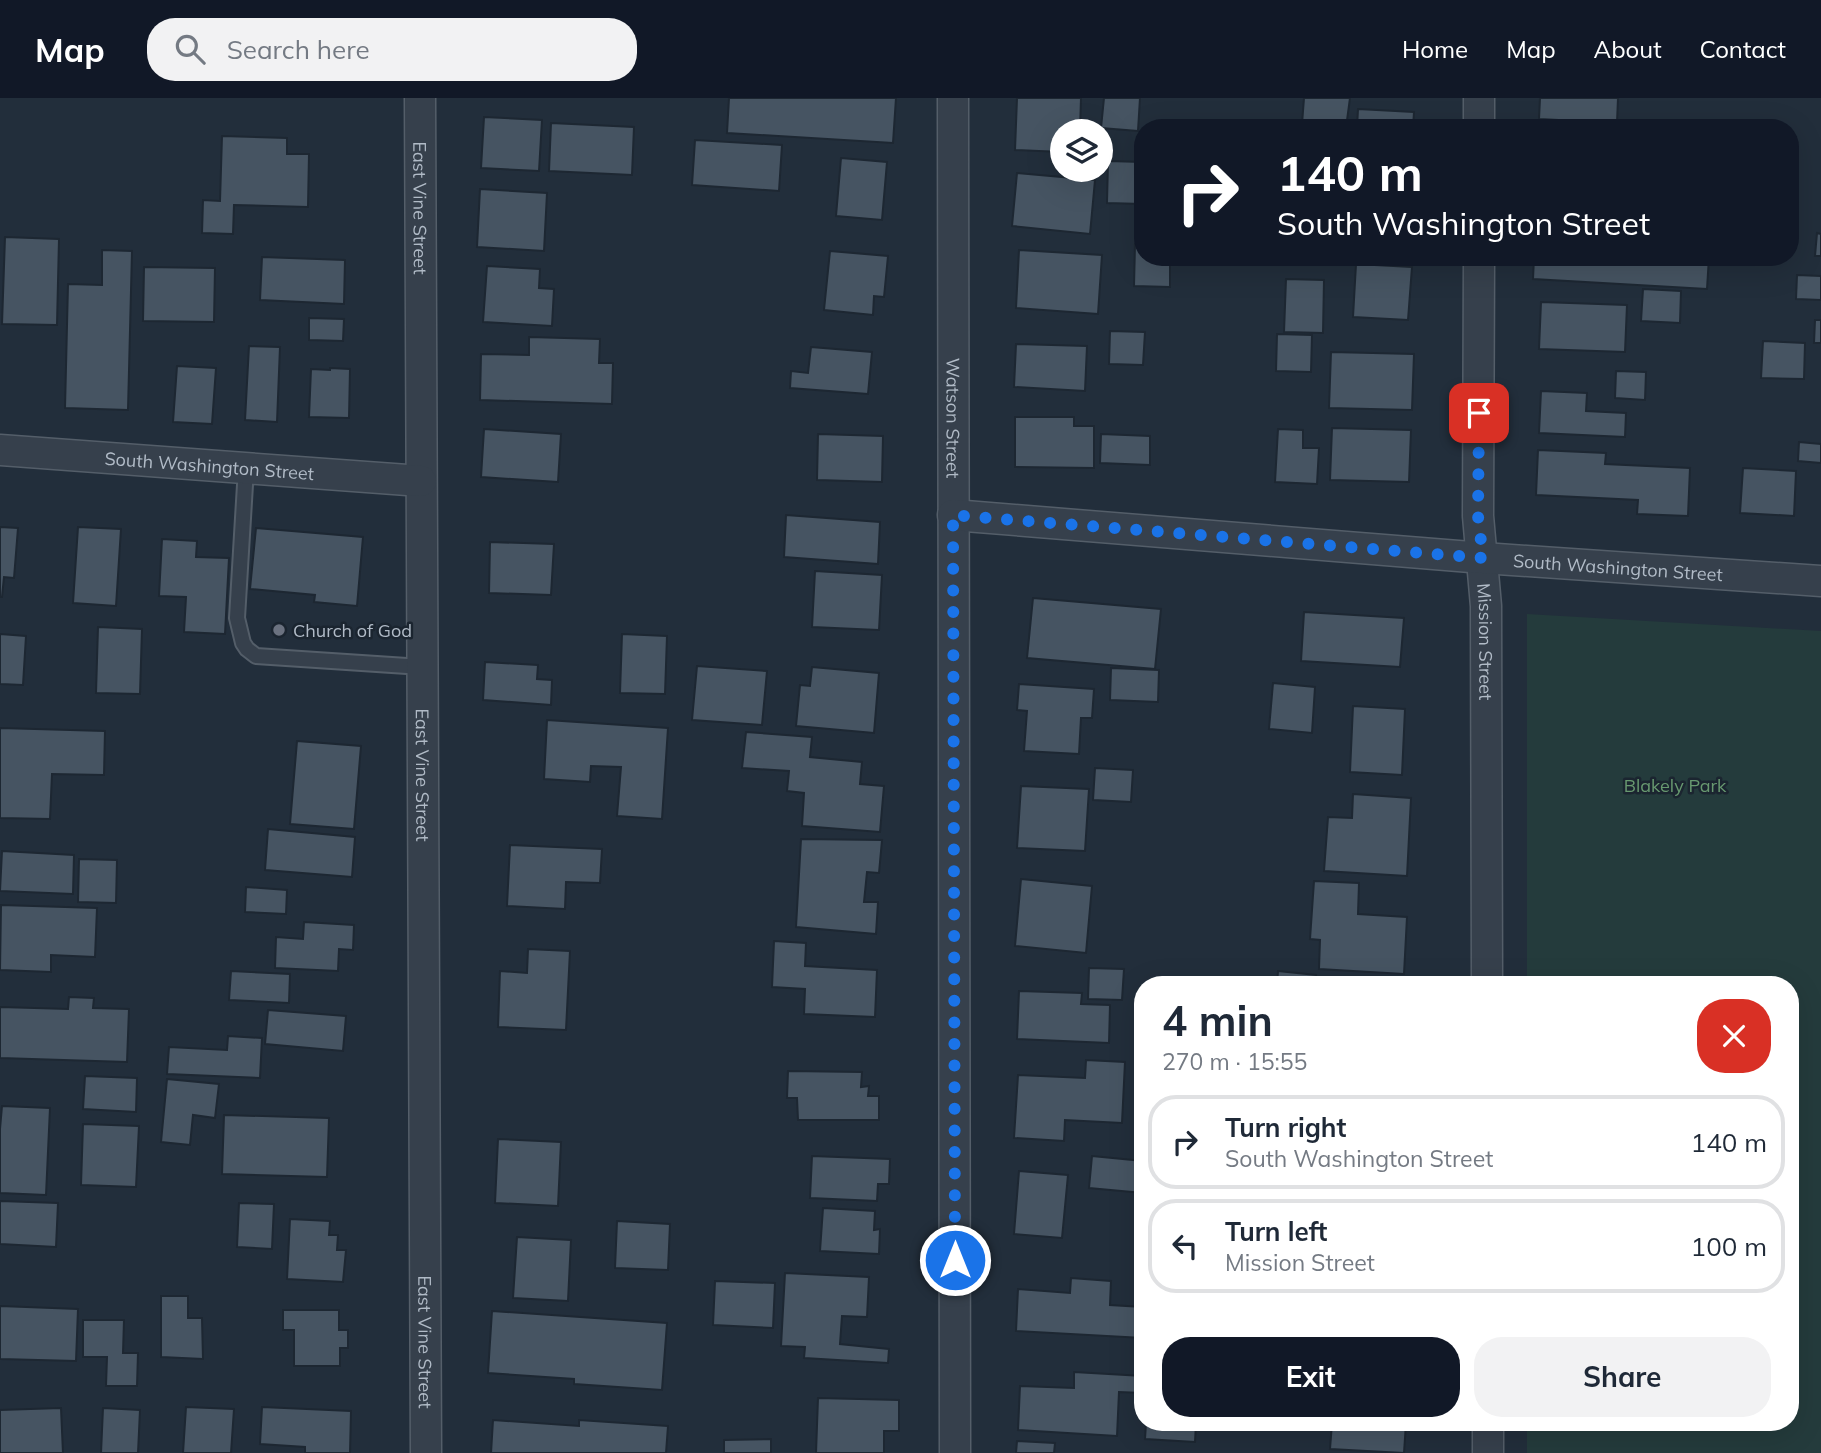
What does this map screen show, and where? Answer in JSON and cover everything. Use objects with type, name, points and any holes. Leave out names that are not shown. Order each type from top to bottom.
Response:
[{"type":"street","name":"East Vine Street","points":[[420,98],[426,1453]]},
{"type":"street","name":"Watson Street","points":[[953,98],[955,1453]]},
{"type":"street","points":[[1479,98],[1479,119]]},
{"type":"street","name":"Mission Street","points":[[1479,266],[1478,516],[1486,619],[1487,976]]},
{"type":"street","name":"South Washington Street","points":[[0,450],[421,481]]},
{"type":"street","name":"South Washington Street","points":[[953,515],[1483,558],[1821,581]]},
{"type":"street","points":[[1488,1431],[1488,1453]]},
{"type":"lane","points":[[246,468],[237,618],[247,649],[256,656],[422,667]]},
{"type":"green space","name":"Blakely Park","points":[[1527,614],[1821,631],[1821,1453],[1527,1453],[1527,1431],[1799,1431],[1799,976],[1527,976]]},
{"type":"building","points":[[729,98],[896,98],[893,143],[727,133]]},
{"type":"building","points":[[1017,98],[1081,98],[1080,119],[1050,119],[1050,151],[1015,150]]},
{"type":"building","points":[[1104,98],[1140,98],[1139,119],[1134,119],[1134,131],[1113,129],[1113,119],[1102,119]]},
{"type":"building","points":[[1304,98],[1350,98],[1347,119],[1302,119]]},
{"type":"building","points":[[1540,98],[1618,98],[1617,119],[1539,119]]},
{"type":"building","points":[[1358,109],[1414,112],[1414,119],[1357,119]]},
{"type":"building","points":[[484,117],[542,120],[539,171],[481,168]]},
{"type":"building","points":[[551,123],[634,127],[632,175],[549,171]]},
{"type":"building","points":[[222,136],[287,138],[287,154],[309,154],[308,207],[234,205],[233,234],[202,233],[203,200],[220,201]]},
{"type":"building","points":[[695,140],[782,145],[779,191],[692,185]]},
{"type":"building","points":[[841,158],[887,162],[882,220],[836,216]]},
{"type":"building","points":[[1113,161],[1134,162],[1134,204],[1107,203],[1108,182],[1113,182]]},
{"type":"building","points":[[1017,173],[1050,176],[1050,182],[1095,182],[1090,234],[1012,226]]},
{"type":"building","points":[[480,189],[547,193],[544,251],[477,247]]},
{"type":"building","points":[[1817,233],[1821,234],[1821,256],[1815,256]]},
{"type":"building","points":[[5,237],[59,239],[57,325],[2,324]]},
{"type":"building","points":[[102,250],[132,251],[128,410],[65,408],[68,284],[102,285]]},
{"type":"building","points":[[1019,250],[1102,255],[1098,314],[1016,308]]},
{"type":"building","points":[[830,251],[888,256],[884,297],[874,296],[873,315],[824,310]]},
{"type":"building","points":[[262,257],[345,260],[344,304],[260,300]]},
{"type":"building","points":[[487,266],[540,269],[539,288],[554,289],[552,326],[483,322]]},
{"type":"building","points":[[1134,266],[1170,266],[1170,287],[1134,286]]},
{"type":"building","points":[[1356,266],[1412,267],[1408,320],[1353,317]]},
{"type":"building","points":[[1534,266],[1708,266],[1707,289],[1533,279]]},
{"type":"building","points":[[144,267],[215,268],[214,322],[143,321]]},
{"type":"building","points":[[1797,275],[1821,276],[1821,300],[1796,299]]},
{"type":"building","points":[[1286,279],[1324,280],[1323,333],[1284,332]]},
{"type":"building","points":[[1643,289],[1681,291],[1680,323],[1641,321]]},
{"type":"building","points":[[1541,302],[1627,305],[1625,352],[1539,349]]},
{"type":"building","points":[[309,318],[344,319],[343,341],[309,340]]},
{"type":"building","points":[[1815,320],[1821,320],[1821,343],[1814,343]]},
{"type":"building","points":[[1110,331],[1145,332],[1143,365],[1109,364]]},
{"type":"building","points":[[1277,334],[1312,335],[1311,372],[1276,371]]},
{"type":"building","points":[[529,337],[600,339],[599,363],[613,363],[612,404],[480,400],[481,354],[529,355]]},
{"type":"building","points":[[1763,341],[1805,343],[1804,379],[1761,378]]},
{"type":"building","points":[[1016,344],[1087,346],[1085,391],[1014,387]]},
{"type":"building","points":[[249,346],[280,347],[277,422],[245,420]]},
{"type":"building","points":[[811,347],[872,352],[868,394],[790,388],[791,371],[808,373]]},
{"type":"building","points":[[1331,352],[1414,354],[1412,410],[1329,408]]},
{"type":"building","points":[[177,366],[216,368],[212,424],[173,422]]},
{"type":"building","points":[[311,369],[350,369],[349,418],[309,417]]},
{"type":"building","points":[[1616,371],[1646,372],[1645,400],[1615,398]]},
{"type":"building","points":[[1541,391],[1587,393],[1586,411],[1626,413],[1625,437],[1539,433]]},
{"type":"building","points":[[1015,417],[1074,417],[1074,426],[1094,426],[1094,468],[1015,467]]},
{"type":"building","points":[[1332,428],[1411,430],[1409,482],[1330,480]]},
{"type":"building","points":[[484,429],[561,434],[558,482],[481,477]]},
{"type":"building","points":[[1278,429],[1303,430],[1303,448],[1319,448],[1317,484],[1275,482]]},
{"type":"building","points":[[818,434],[883,436],[882,482],[817,480]]},
{"type":"building","points":[[1101,434],[1150,436],[1150,465],[1100,463]]},
{"type":"building","points":[[1799,442],[1821,444],[1821,463],[1798,461]]},
{"type":"building","points":[[1538,450],[1606,453],[1605,464],[1690,468],[1688,516],[1637,514],[1638,500],[1536,495]]},
{"type":"building","points":[[1743,468],[1796,471],[1794,516],[1740,513]]},
{"type":"building","points":[[786,515],[880,522],[878,564],[784,557]]},
{"type":"building","points":[[0,527],[18,528],[14,578],[4,577],[2,597],[0,597]]},
{"type":"building","points":[[78,527],[121,529],[116,606],[73,603]]},
{"type":"building","points":[[256,528],[363,537],[357,606],[314,602],[315,595],[250,589]]},
{"type":"building","points":[[162,539],[197,541],[196,557],[229,558],[225,634],[184,632],[186,597],[159,596]]},
{"type":"building","points":[[490,542],[554,544],[551,595],[489,593]]},
{"type":"building","points":[[815,571],[882,575],[879,630],[812,627]]},
{"type":"building","points":[[1033,598],[1161,609],[1155,669],[1027,658]]},
{"type":"building","points":[[1304,612],[1404,618],[1400,667],[1301,661]]},
{"type":"building","points":[[98,627],[142,629],[140,694],[96,693]]},
{"type":"building","points":[[0,634],[26,636],[23,685],[0,684]]},
{"type":"building","points":[[622,634],[667,636],[665,694],[620,693]]},
{"type":"building","points":[[485,662],[538,665],[537,679],[552,680],[551,705],[483,700]]},
{"type":"building","points":[[697,666],[767,671],[762,725],[692,720]]},
{"type":"building","points":[[812,667],[879,673],[874,733],[796,726],[800,685],[810,686]]},
{"type":"building","points":[[1111,668],[1159,670],[1158,702],[1110,700]]},
{"type":"building","points":[[1273,683],[1315,687],[1312,733],[1269,729]]},
{"type":"building","points":[[1019,684],[1094,689],[1092,718],[1081,718],[1079,754],[1024,751],[1027,711],[1017,710]]},
{"type":"building","points":[[1353,706],[1405,709],[1402,775],[1350,772]]},
{"type":"building","points":[[547,720],[668,728],[662,819],[617,816],[621,767],[591,766],[590,782],[544,779]]},
{"type":"building","points":[[0,728],[105,731],[104,775],[52,774],[50,819],[0,818]]},
{"type":"building","points":[[746,732],[812,737],[810,757],[862,762],[860,784],[884,786],[880,832],[802,826],[804,793],[787,791],[789,771],[742,768]]},
{"type":"building","points":[[297,741],[361,746],[354,829],[290,824]]},
{"type":"building","points":[[1095,768],[1133,770],[1131,802],[1093,800]]},
{"type":"building","points":[[1021,786],[1089,789],[1085,851],[1017,848]]},
{"type":"building","points":[[1353,794],[1411,798],[1407,876],[1324,871],[1328,817],[1352,818]]},
{"type":"building","points":[[268,829],[355,837],[352,877],[265,870]]},
{"type":"building","points":[[801,839],[882,840],[879,873],[867,872],[864,902],[878,902],[876,934],[796,927]]},
{"type":"building","points":[[510,845],[602,849],[600,883],[566,882],[565,909],[507,906]]},
{"type":"building","points":[[2,851],[74,855],[73,894],[0,891]]},
{"type":"building","points":[[79,859],[117,860],[116,903],[78,902]]},
{"type":"building","points":[[1021,879],[1092,886],[1086,953],[1015,946]]},
{"type":"building","points":[[1314,881],[1359,883],[1358,914],[1407,917],[1404,974],[1319,969],[1320,940],[1310,939]]},
{"type":"building","points":[[246,887],[287,890],[286,914],[245,912]]},
{"type":"building","points":[[1,905],[97,908],[95,957],[51,955],[51,972],[0,970]]},
{"type":"building","points":[[304,922],[354,925],[353,950],[339,949],[338,971],[275,968],[276,937],[303,939]]},
{"type":"building","points":[[774,941],[806,943],[805,966],[877,970],[875,1017],[804,1014],[805,989],[772,987]]},
{"type":"building","points":[[528,949],[570,951],[566,1030],[498,1027],[500,971],[527,973]]},
{"type":"building","points":[[1089,968],[1124,969],[1122,1000],[1088,999]]},
{"type":"building","points":[[231,971],[290,974],[289,1003],[229,1000]]},
{"type":"building","points":[[1278,971],[1316,975],[1316,976],[1278,976]]},
{"type":"building","points":[[1019,991],[1082,993],[1081,1004],[1110,1005],[1109,1043],[1017,1039]]},
{"type":"building","points":[[69,997],[94,998],[93,1008],[129,1009],[127,1062],[0,1058],[0,1007],[68,1009]]},
{"type":"building","points":[[268,1010],[346,1016],[343,1051],[265,1044]]},
{"type":"building","points":[[228,1036],[262,1038],[260,1078],[167,1074],[169,1047],[227,1050]]},
{"type":"building","points":[[1086,1060],[1125,1062],[1122,1123],[1065,1120],[1064,1141],[1014,1138],[1018,1075],[1085,1078]]},
{"type":"building","points":[[788,1071],[862,1072],[861,1087],[869,1086],[868,1096],[879,1096],[879,1120],[798,1120],[797,1098],[787,1098]]},
{"type":"building","points":[[85,1076],[137,1078],[136,1112],[83,1109]]},
{"type":"building","points":[[167,1079],[219,1084],[215,1118],[193,1115],[190,1145],[161,1142]]},
{"type":"building","points":[[2,1106],[50,1108],[46,1195],[0,1193]]},
{"type":"building","points":[[224,1115],[329,1118],[327,1177],[222,1174]]},
{"type":"building","points":[[83,1124],[139,1126],[136,1187],[81,1185]]},
{"type":"building","points":[[498,1139],[561,1142],[558,1206],[495,1203]]},
{"type":"building","points":[[812,1156],[890,1159],[889,1184],[878,1184],[877,1201],[810,1198]]},
{"type":"building","points":[[1092,1156],[1134,1160],[1134,1192],[1089,1188]]},
{"type":"building","points":[[1019,1171],[1068,1175],[1062,1238],[1014,1234]]},
{"type":"building","points":[[0,1201],[58,1203],[56,1247],[0,1244]]},
{"type":"building","points":[[239,1203],[274,1204],[272,1249],[237,1247]]},
{"type":"building","points":[[823,1208],[875,1211],[874,1230],[880,1229],[879,1254],[820,1251]]},
{"type":"building","points":[[290,1219],[330,1221],[329,1235],[338,1235],[337,1250],[346,1250],[343,1282],[287,1279]]},
{"type":"building","points":[[617,1221],[670,1224],[668,1270],[615,1268]]},
{"type":"building","points":[[517,1237],[571,1240],[568,1301],[513,1298]]},
{"type":"building","points":[[785,1273],[869,1277],[867,1317],[842,1316],[840,1344],[889,1349],[888,1363],[804,1358],[805,1347],[781,1346]]},
{"type":"building","points":[[1071,1278],[1111,1281],[1110,1305],[1134,1306],[1134,1338],[1016,1331],[1018,1289],[1070,1293]]},
{"type":"building","points":[[715,1281],[775,1283],[773,1328],[713,1325]]},
{"type":"building","points":[[161,1296],[188,1296],[188,1318],[202,1318],[203,1359],[161,1357]]},
{"type":"building","points":[[0,1306],[78,1309],[76,1361],[0,1359]]},
{"type":"building","points":[[283,1310],[339,1310],[339,1330],[348,1330],[348,1348],[340,1348],[340,1366],[294,1366],[294,1330],[283,1330]]},
{"type":"building","points":[[492,1311],[667,1323],[662,1390],[574,1384],[574,1379],[488,1373]]},
{"type":"building","points":[[83,1320],[124,1320],[123,1353],[138,1353],[137,1386],[106,1386],[107,1357],[83,1357]]},
{"type":"building","points":[[1074,1372],[1134,1375],[1134,1393],[1119,1392],[1117,1436],[1018,1430],[1020,1386],[1074,1388]]},
{"type":"building","points":[[818,1398],[899,1400],[899,1431],[884,1431],[884,1453],[816,1453]]},
{"type":"building","points":[[186,1407],[234,1409],[231,1453],[183,1453]]},
{"type":"building","points":[[262,1407],[351,1411],[350,1453],[305,1453],[305,1447],[260,1444]]},
{"type":"building","points":[[61,1408],[63,1453],[0,1453],[0,1410]]},
{"type":"building","points":[[103,1408],[140,1410],[138,1453],[101,1453]]},
{"type":"building","points":[[493,1420],[579,1426],[579,1420],[668,1426],[666,1453],[491,1453]]},
{"type":"building","points":[[1146,1431],[1196,1431],[1195,1442],[1145,1439]]},
{"type":"building","points":[[1331,1431],[1405,1431],[1404,1453],[1330,1449]]},
{"type":"building","points":[[771,1439],[771,1453],[724,1453],[724,1440]]},
{"type":"building","points":[[1017,1441],[1055,1443],[1054,1453],[1016,1453]]},
{"type":"place","name":"Church of God","points":[[279,630]]},
{"type":"route","points":[[955,1260],[953,515],[1483,558],[1478,516],[1479,413]]}]
